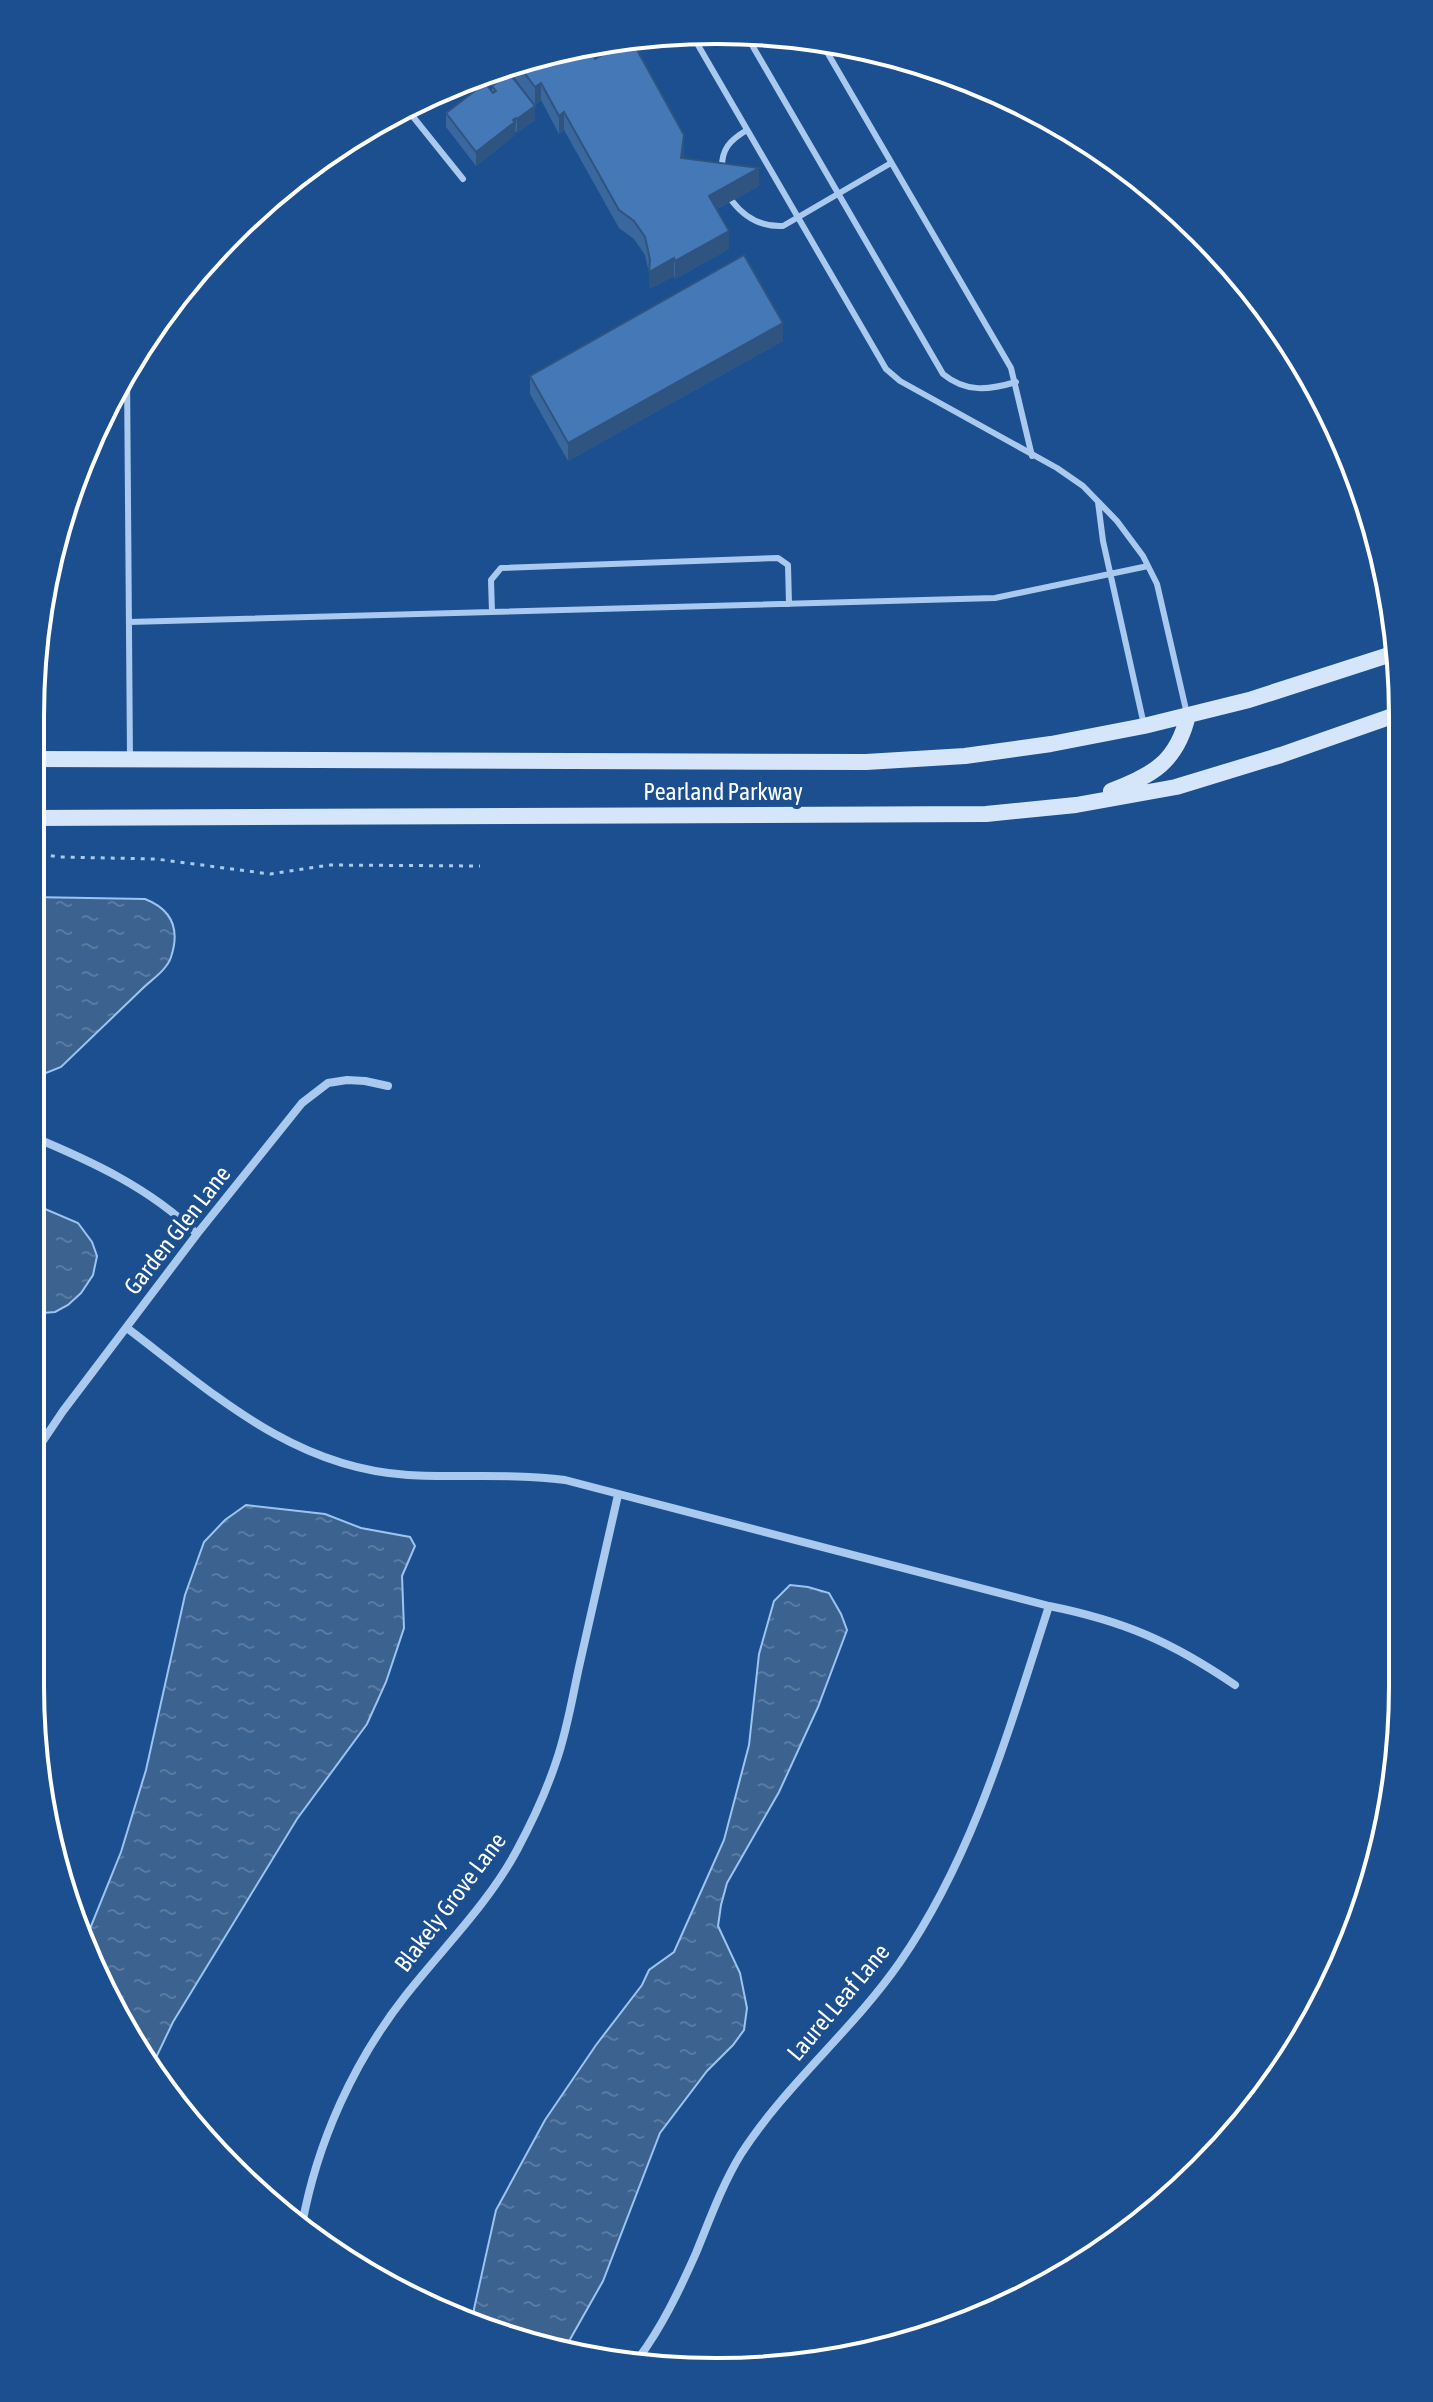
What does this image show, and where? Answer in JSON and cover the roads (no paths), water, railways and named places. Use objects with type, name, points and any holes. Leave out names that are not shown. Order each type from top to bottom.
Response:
[{"type":"main road","name":"Pearland Parkway","points":[[44,759],[866,762],[965,756],[1144,726],[1249,700],[1386,656]]},
{"type":"main road","points":[[1076,805],[1129,784],[1166,763],[1183,736],[1188,715]]},
{"type":"main road","name":"Pearland Parkway","points":[[44,818],[986,814],[1076,805],[1176,787],[1389,717]]},
{"type":"street","name":"Garden Glen Lane","points":[[44,1439],[197,1234],[302,1103],[328,1083],[347,1080],[388,1086]]},
{"type":"street","points":[[44,1142],[124,1180],[178,1216],[197,1234]]},
{"type":"street","points":[[127,1328],[256,1425],[322,1456],[361,1469],[408,1475],[529,1475],[565,1480],[1096,1616],[1133,1628],[1186,1653],[1235,1685]]},
{"type":"street","name":"Blakely Grove Lane","points":[[303,2216],[322,2152],[345,2091],[365,2054],[407,1993],[497,1881],[514,1855],[546,1790],[564,1736],[618,1495]]},
{"type":"street","name":"Laurel Leaf Lane","points":[[641,2353],[679,2288],[740,2155],[760,2126],[876,1995],[902,1959],[949,1881],[995,1772],[1049,1606]]},
{"type":"lane","points":[[698,44],[886,369],[900,381],[1070,477],[1117,521],[1157,584],[1188,715]]},
{"type":"lane","points":[[752,45],[943,374],[954,384],[972,389],[1016,382]]},
{"type":"lane","points":[[828,54],[1003,355],[1016,382],[1032,456]]},
{"type":"lane","points":[[413,116],[463,179]]},
{"type":"lane","points":[[723,182],[723,152],[729,142],[747,130]]},
{"type":"lane","points":[[732,201],[751,220],[769,226],[783,226],[891,163]]},
{"type":"lane","points":[[127,393],[130,759]]},
{"type":"lane","points":[[1098,502],[1144,726]]},
{"type":"lane","points":[[492,612],[491,580],[501,568],[778,558],[788,565],[789,604]]},
{"type":"lane","points":[[129,622],[995,598],[1148,566]]},
{"type":"water","points":[[44,897],[145,899],[155,904],[168,915],[174,930],[174,947],[169,962],[61,1067],[46,1073]]},
{"type":"water","points":[[44,1209],[78,1223],[92,1242],[97,1256],[93,1275],[81,1293],[55,1312],[44,1313]]},
{"type":"water","points":[[246,1505],[325,1514],[361,1528],[410,1537],[415,1546],[402,1576],[404,1628],[386,1682],[367,1724],[297,1819],[173,2022],[156,2057],[113,1983],[90,1929],[121,1852],[146,1770],[185,1595],[204,1542],[225,1520]]},
{"type":"water","points":[[790,1585],[829,1593],[847,1630],[818,1707],[779,1792],[727,1883],[721,1905],[718,1926],[740,1973],[747,2008],[744,2030],[707,2071],[660,2133],[603,2281],[569,2341],[474,2312],[496,2210],[545,2120],[596,2045],[642,1985],[649,1970],[674,1952],[724,1840],[749,1745],[759,1654],[774,1601]]}]
